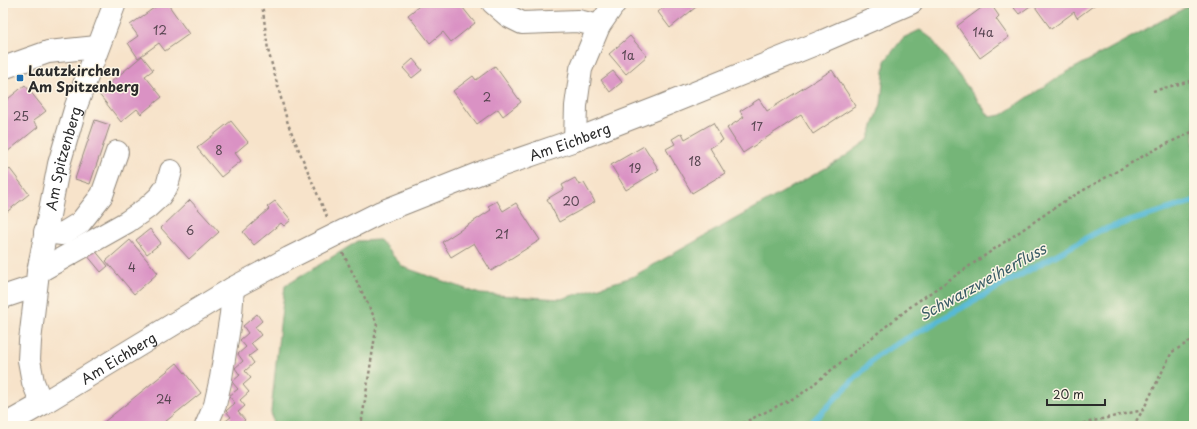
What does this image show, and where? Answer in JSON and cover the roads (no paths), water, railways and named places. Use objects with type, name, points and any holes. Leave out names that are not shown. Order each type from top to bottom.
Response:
[{"type":"street","name":"Am Spitzenberg","points":[[42,404],[33,382],[29,360],[37,279],[45,232],[59,164],[76,106],[115,3]]},
{"type":"street","points":[[492,3],[508,16],[522,23],[578,21],[600,26]]},
{"type":"street","points":[[575,140],[576,106],[581,69],[600,26],[615,3]]},
{"type":"street","name":"Am Eichberg","points":[[3,426],[42,404],[233,288],[379,213],[485,171],[575,140],[660,107],[910,3]]},
{"type":"street","points":[[3,68],[48,52],[97,48]]},
{"type":"street","points":[[45,232],[62,234],[80,223],[102,195],[117,152]]},
{"type":"street","points":[[3,297],[37,279],[147,208],[160,196],[167,186],[171,171]]},
{"type":"street","points":[[206,426],[215,405],[221,378],[231,314],[233,288]]},
{"type":"waterway","name":"Schwarzweiherfluss","points":[[808,426],[879,354],[1099,231],[1194,201]]},
{"type":"place","name":"Lautzkirchen Am Spitzenberg","points":[[20,78]]}]
